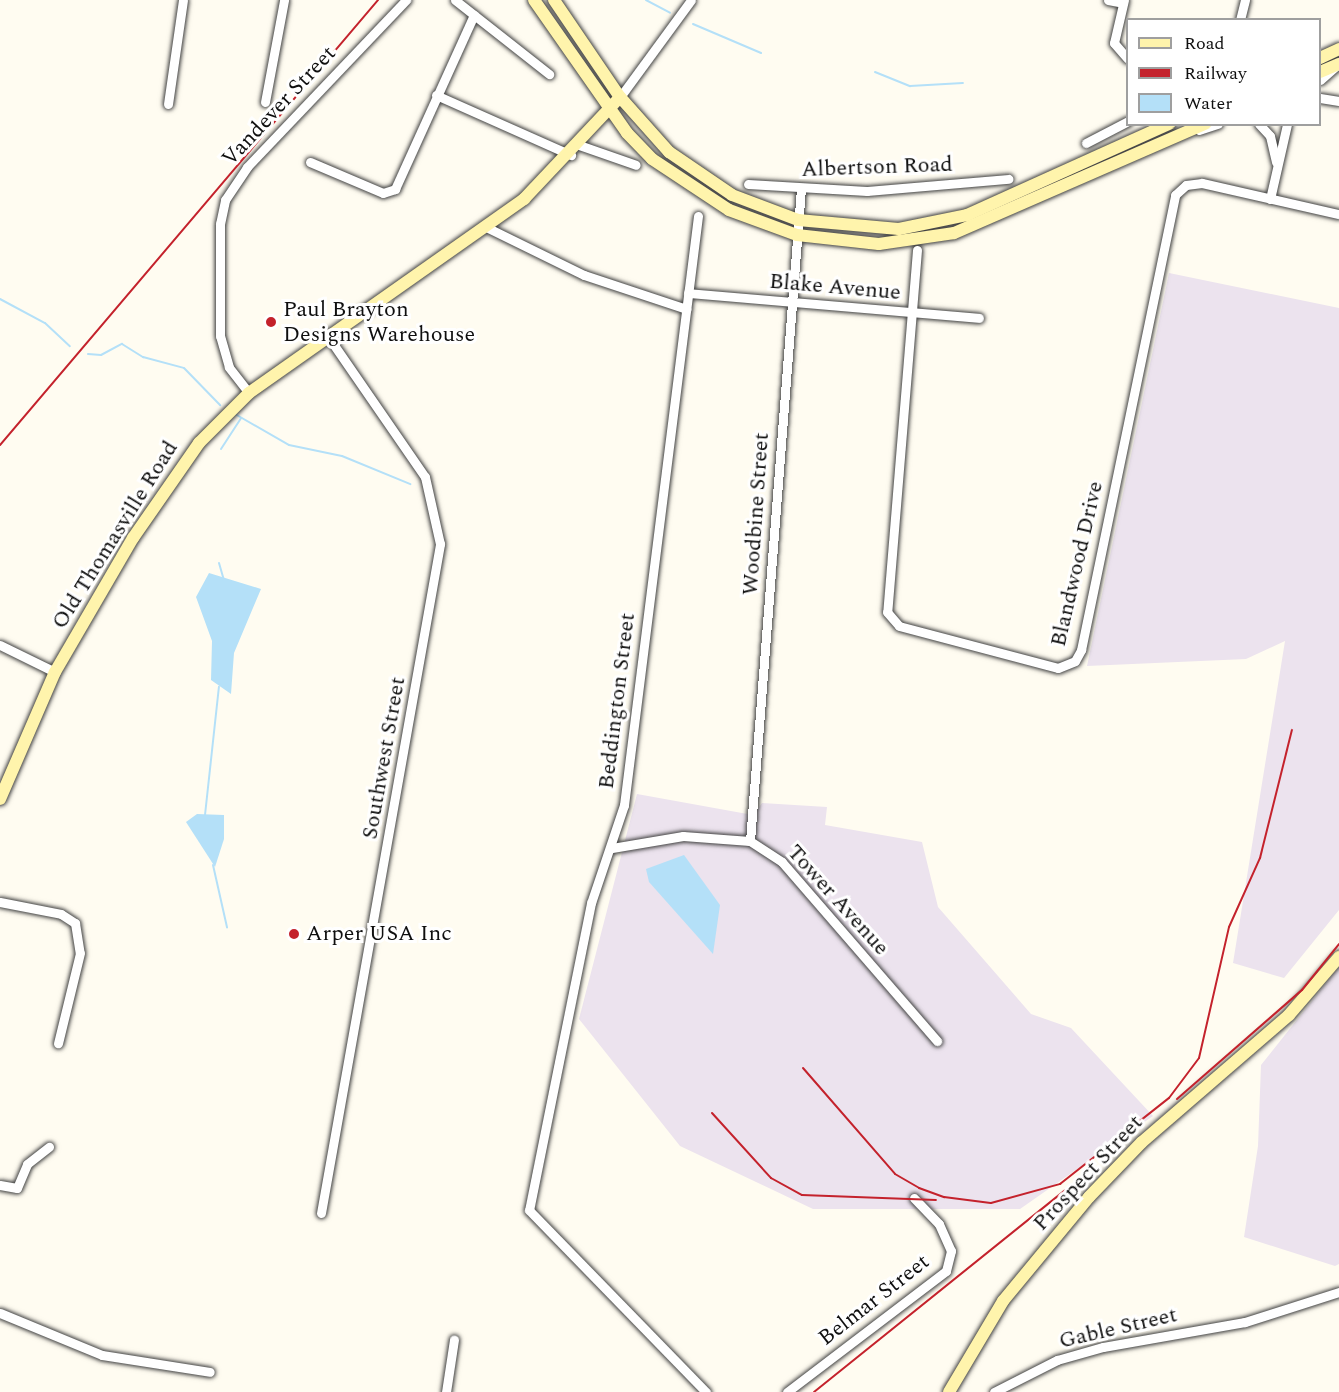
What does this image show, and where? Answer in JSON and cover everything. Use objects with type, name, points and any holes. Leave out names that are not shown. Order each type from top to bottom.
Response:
[{"type":"main road","points":[[534,0],[610,109],[640,146],[680,181],[729,210],[797,235],[879,244],[954,233],[1201,126]]},
{"type":"main road","points":[[554,0],[620,97],[653,136],[697,174],[732,195],[798,220],[899,229],[967,215],[1165,126]]},
{"type":"main road","points":[[1321,58],[1339,49]]},
{"type":"main road","points":[[1321,72],[1338,64]]},
{"type":"main road","name":"Old Thomasville Road","points":[[0,799],[55,672],[159,498],[199,442],[249,393],[486,227],[571,155],[620,97]]},
{"type":"main road","name":"Prospect Street","points":[[949,1392],[1003,1301],[1089,1197],[1142,1142],[1289,1015],[1339,957]]},
{"type":"street","points":[[168,104],[183,0]]},
{"type":"street","points":[[265,102],[284,0]]},
{"type":"street","name":"Vandever Street","points":[[249,393],[229,367],[220,336],[220,224],[225,200],[247,167],[406,0]]},
{"type":"street","points":[[455,0],[549,74]]},
{"type":"street","name":"Old Thomasville Road","points":[[620,97],[691,0]]},
{"type":"street","points":[[1108,0],[1123,2],[1117,53],[1126,58]]},
{"type":"street","points":[[1241,17],[1245,0]]},
{"type":"street","points":[[310,162],[383,193],[395,189],[474,15]]},
{"type":"street","points":[[1321,52],[1339,49]]},
{"type":"street","points":[[1321,79],[1338,64]]},
{"type":"street","points":[[436,95],[571,155]]},
{"type":"street","points":[[1321,98],[1339,101]]},
{"type":"street","points":[[1086,143],[1126,122]]},
{"type":"street","points":[[1183,135],[1212,126]]},
{"type":"street","points":[[1262,126],[1270,136],[1277,164]]},
{"type":"street","points":[[1270,199],[1286,126]]},
{"type":"street","points":[[579,145],[636,165]]},
{"type":"street","name":"Albertson Road","points":[[748,184],[801,189],[921,189],[1008,179]]},
{"type":"street","name":"Blandwood Drive","points":[[917,250],[887,612],[899,626],[1065,667],[1081,650],[1175,195],[1194,183],[1339,214]]},
{"type":"street","name":"Woodbine Street","points":[[750,841],[801,189]]},
{"type":"street","name":"Beddington Street","points":[[698,216],[624,805],[612,848],[591,903],[531,1181],[529,1210],[535,1222],[706,1392]]},
{"type":"street","points":[[486,227],[584,275],[686,309]]},
{"type":"street","name":"Blake Avenue","points":[[688,293],[979,318]]},
{"type":"street","name":"Southwest Street","points":[[321,1213],[440,543],[425,477],[328,339]]},
{"type":"street","points":[[0,645],[55,672]]},
{"type":"street","name":"Tower Avenue","points":[[612,848],[682,836],[750,841],[782,862],[937,1041]]},
{"type":"street","points":[[0,902],[61,914],[75,923],[80,953],[58,1043]]},
{"type":"street","points":[[0,1185],[17,1188],[27,1164],[49,1147]]},
{"type":"street","name":"Belmar Street","points":[[787,1392],[946,1271],[951,1251],[939,1224],[914,1198]]},
{"type":"street","name":"Gable Street","points":[[994,1392],[1057,1360],[1103,1347],[1256,1319],[1339,1292]]},
{"type":"street","points":[[0,1313],[102,1355],[210,1372]]},
{"type":"street","points":[[446,1392],[454,1340]]},
{"type":"shaded area","points":[[1169,273],[1339,308],[1339,910],[1284,978],[1233,963],[1285,641],[1246,659],[1087,666]]},
{"type":"shaded area","points":[[637,794],[753,815],[762,803],[827,807],[825,825],[922,842],[938,907],[1031,1014],[1071,1028],[1153,1116],[1020,1209],[813,1209],[680,1146],[579,1019]]},
{"type":"shaded area","points":[[1339,967],[1339,1264],[1335,1266],[1244,1237],[1258,1146],[1261,1065]]},
{"type":"water","points":[[209,573],[261,589],[234,653],[231,694],[211,680],[212,641],[196,597]]},
{"type":"water","points":[[197,814],[224,815],[224,839],[215,867],[186,822]]},
{"type":"water","points":[[684,855],[720,905],[713,954],[649,882],[646,869]]},
{"type":"waterway","points":[[646,0],[670,13]]},
{"type":"waterway","points":[[693,24],[761,53]]},
{"type":"waterway","points":[[875,72],[910,86],[963,83]]},
{"type":"waterway","points":[[0,299],[45,323],[70,346]]},
{"type":"waterway","points":[[88,354],[101,355],[122,344],[143,357],[184,368],[220,405]]},
{"type":"waterway","points":[[235,414],[289,445],[342,456],[410,484]]},
{"type":"waterway","points":[[221,449],[241,418]]},
{"type":"waterway","points":[[219,563],[224,580]]},
{"type":"waterway","points":[[205,815],[219,687]]},
{"type":"waterway","points":[[213,865],[227,927]]},
{"type":"railway","points":[[0,445],[378,0]]},
{"type":"railway","points":[[803,1068],[895,1174],[919,1188],[944,1197],[991,1203],[1060,1184],[1169,1098],[1199,1058],[1229,927],[1260,858],[1292,730]]},
{"type":"railway","points":[[1177,1099],[1302,990],[1339,944]]},
{"type":"railway","points":[[712,1113],[771,1178],[802,1195],[936,1200]]},
{"type":"railway","points":[[814,1392],[1070,1186]]},
{"type":"place","name":"Paul Brayton Designs Warehouse","points":[[271,322]]},
{"type":"place","name":"Arper USA Inc","points":[[294,934]]}]
